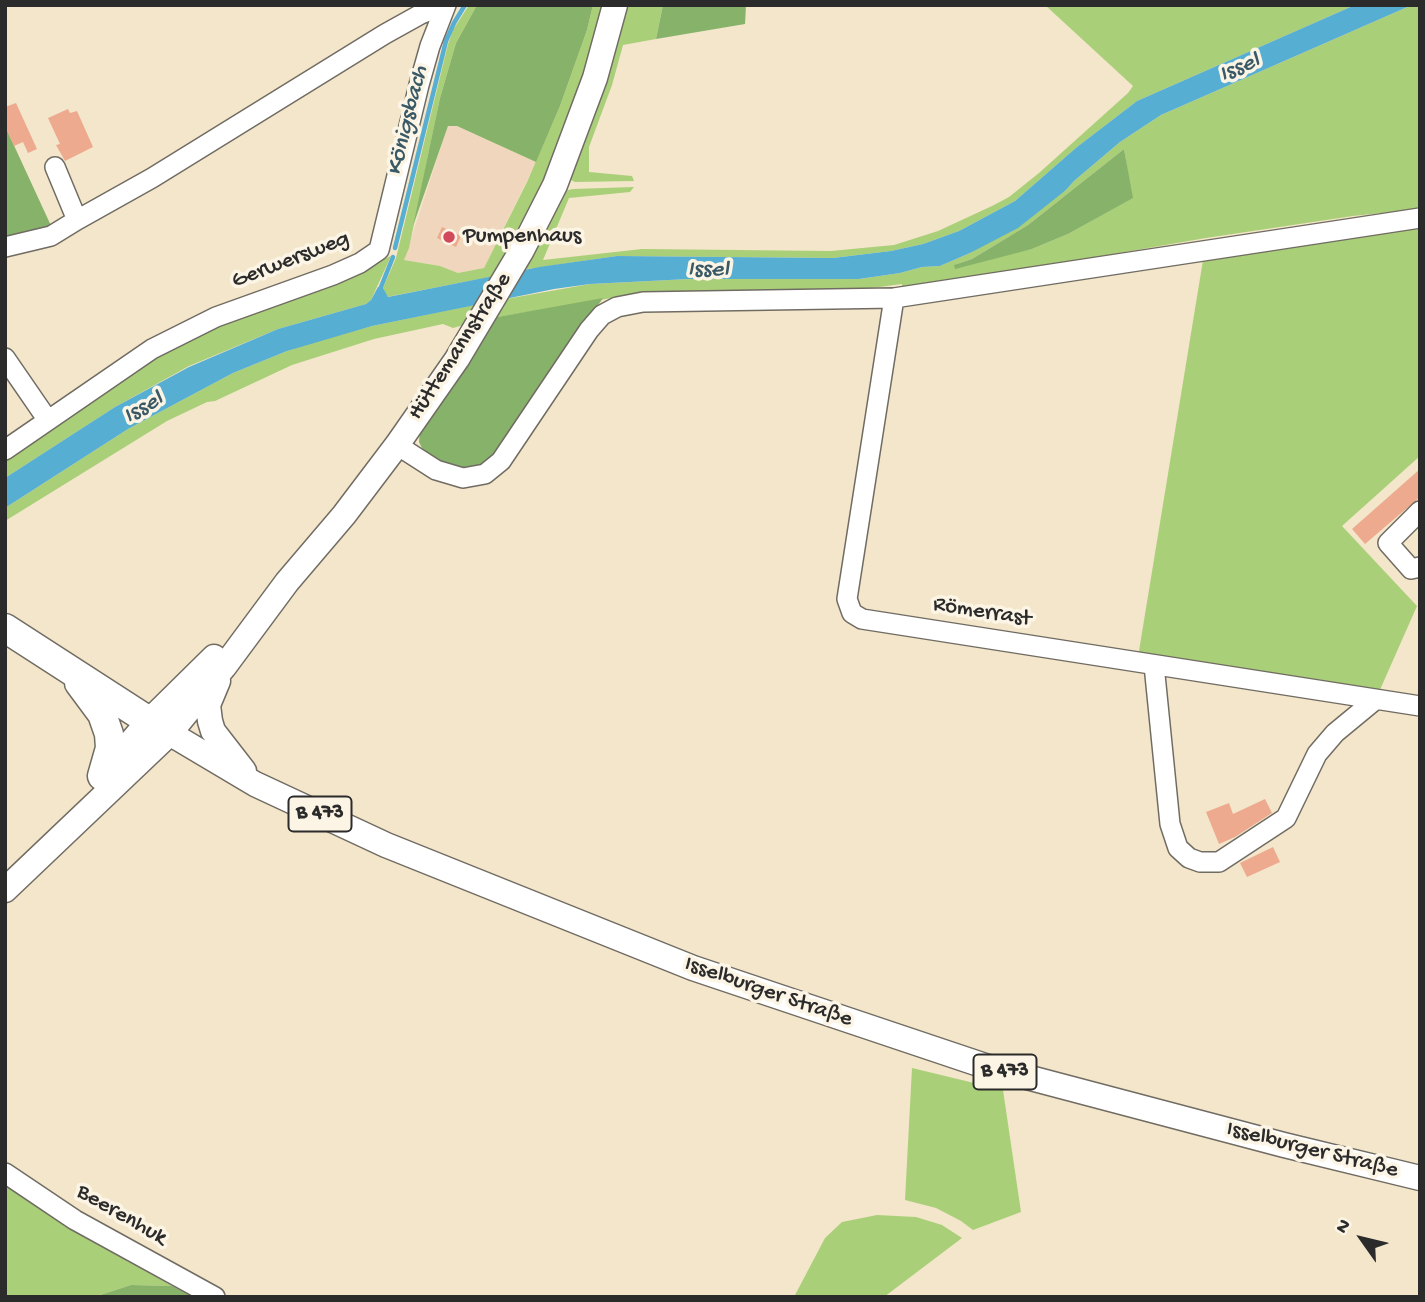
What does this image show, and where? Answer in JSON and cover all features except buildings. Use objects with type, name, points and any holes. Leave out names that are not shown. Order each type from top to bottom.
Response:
[{"type":"highway","name":"B 473","points":[[5,628],[160,727]]},
{"type":"highway","name":"B 473","points":[[69,669],[102,714],[109,734],[110,748],[102,776]]},
{"type":"main road","name":"Hüttemannstraße","points":[[160,727],[344,515],[397,445],[484,317],[555,185],[595,78],[615,5]]},
{"type":"main road","name":"Hüttemannstraße","points":[[160,727],[223,667],[287,582]]},
{"type":"main road","name":"B 473","points":[[223,667],[208,705],[209,721],[220,742],[255,784]]},
{"type":"main road","points":[[6,889],[102,776],[160,727]]},
{"type":"main road","points":[[6,889],[160,727]]},
{"type":"main road","name":"Isselburger Straße","points":[[160,727],[255,784],[386,845],[692,968],[985,1066],[1420,1178]]},
{"type":"street","points":[[5,247],[51,236],[152,178],[385,34],[421,14],[444,7]]},
{"type":"street","name":"Gerwersweg","points":[[5,450],[152,349],[179,334],[216,317],[333,275],[360,263],[379,250],[418,85],[444,7]]},
{"type":"street","points":[[55,167],[77,220]]},
{"type":"street","points":[[397,445],[436,470],[463,478],[485,474],[501,461],[589,330],[602,315],[617,307],[643,302],[894,298],[1420,218]]},
{"type":"street","name":"Römerrast","points":[[894,298],[848,599],[852,613],[862,619],[1420,706]]},
{"type":"street","points":[[5,358],[47,419]]},
{"type":"street","points":[[1420,511],[1388,543],[1411,569],[1420,567]]},
{"type":"street","points":[[1154,665],[1170,824],[1178,848],[1189,858],[1200,862],[1219,862],[1286,818],[1317,754],[1335,733],[1375,700]]},
{"type":"street","name":"Beerenhuk","points":[[5,1173],[75,1220],[215,1297]]},
{"type":"shaded area","points":[[448,126],[457,126],[536,162],[484,268],[458,273],[440,266],[404,260]]},
{"type":"green space","points":[[469,5],[477,5],[456,43],[440,98],[409,248],[404,260],[440,266],[458,273],[484,268],[527,182],[560,106],[593,5],[606,5],[599,36],[540,195],[495,276],[387,297],[383,288],[396,258],[448,44],[453,30]]},
{"type":"green space","points":[[477,5],[593,5],[560,106],[536,162],[457,126],[448,126],[413,226],[440,98],[456,43]]},
{"type":"green space","points":[[623,5],[663,5],[656,39],[623,45],[612,85],[589,147],[589,172],[632,176],[634,181],[575,182],[569,179]]},
{"type":"green space","points":[[663,5],[746,5],[745,24],[656,39]]},
{"type":"green space","points":[[1045,5],[1355,5],[1137,101],[1077,147],[1015,201],[959,231],[923,244],[833,258],[617,256],[521,270],[564,191],[573,189],[634,187],[630,192],[569,198],[543,260],[642,249],[831,251],[894,245],[938,231],[992,206],[1009,197],[1039,173],[1133,86]]},
{"type":"green space","points":[[1412,5],[1420,5],[1420,209],[1206,238],[902,289],[902,284],[834,293],[624,296],[492,318],[506,299],[590,284],[689,279],[859,279],[940,266],[970,253],[1066,190],[1120,142],[1161,115]],"holes":[[[1124,149],[1132,198],[1068,234],[1032,249],[954,265],[972,259],[1028,225]]]},
{"type":"green space","points":[[5,126],[53,230],[5,242]]},
{"type":"green space","points":[[1124,149],[1133,198],[1068,234],[1032,249],[955,269],[954,265],[972,259],[1028,225]]},
{"type":"green space","points":[[1420,225],[1420,456],[1342,526],[1417,606],[1379,692],[1138,657],[1204,254]]},
{"type":"green space","points":[[391,256],[371,300],[366,304],[278,329],[189,366],[115,407],[5,478],[5,455],[151,354]]},
{"type":"green space","points":[[603,298],[500,452],[477,469],[461,469],[443,465],[422,448],[419,442],[420,429],[492,318]]},
{"type":"green space","points":[[478,304],[471,323],[453,328],[443,324],[374,339],[292,365],[215,401],[207,402],[167,421],[5,521],[5,508],[128,429],[233,373],[323,339]]},
{"type":"green space","points":[[912,1068],[1003,1090],[1021,1212],[973,1230],[936,1208],[905,1200]]},
{"type":"green space","points":[[5,1183],[59,1221],[172,1286],[131,1285],[94,1297],[5,1297]]},
{"type":"green space","points":[[877,1215],[916,1217],[942,1225],[962,1238],[884,1297],[794,1297],[825,1238],[842,1222]]},
{"type":"green space","points":[[131,1285],[172,1286],[193,1297],[94,1297]]},
{"type":"water","name":"Issel","points":[[1355,5],[1412,5],[1161,115],[1120,142],[1018,228],[940,266],[859,279],[689,279],[590,284],[372,326],[287,351],[233,373],[128,429],[5,508],[5,478],[115,407],[189,367],[278,329],[366,304],[378,287],[383,288],[388,297],[539,267],[617,256],[833,258],[923,244],[959,231],[1015,201],[1077,147],[1137,101]]},
{"type":"waterway","name":"Königsbach","points":[[395,248],[446,41],[465,5]]},
{"type":"waterway","name":"Königsbach","points":[[379,292],[393,257]]},
{"type":"place","name":"Pumpenhaus","points":[[449,237]]}]
